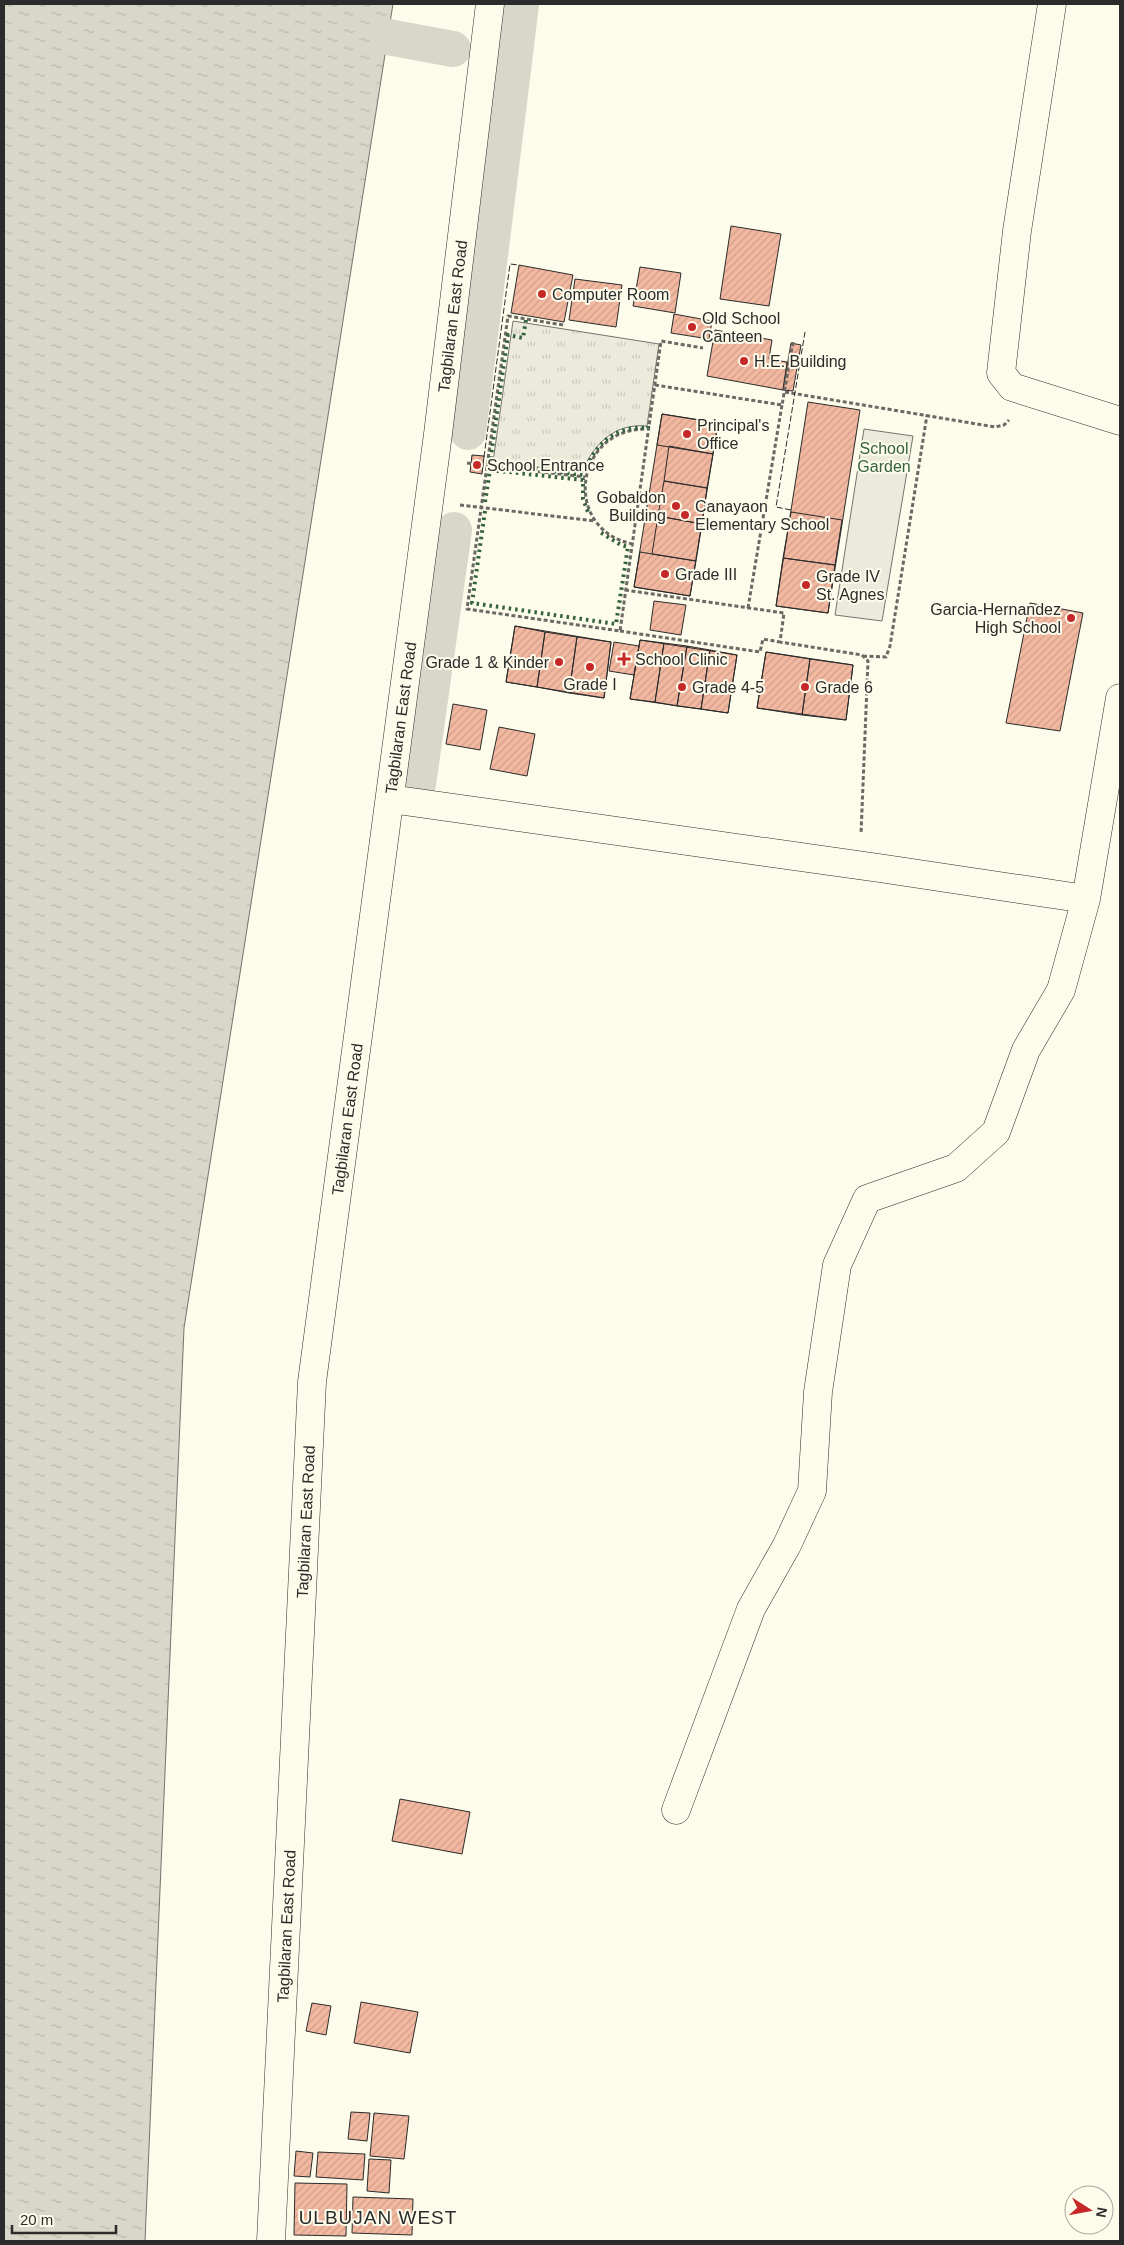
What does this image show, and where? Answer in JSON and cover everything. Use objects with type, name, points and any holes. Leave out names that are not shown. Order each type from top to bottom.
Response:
[{"type":"street","name":"Tagbilaran East Road","points":[[271,2241],[312,1382],[429,501],[490,4]]},
{"type":"street","points":[[1052,4],[1017,231],[1001,372],[1012,388],[1120,421]]},
{"type":"street","points":[[676,1810],[751,1609],[787,1545],[812,1491],[818,1392],[837,1265],[867,1199],[956,1168],[996,1132],[1026,1050],[1061,990],[1086,900],[1120,698]]},
{"type":"street","points":[[390,799],[849,864],[1086,900]]},
{"type":"path","points":[[563,325],[508,316],[467,609],[760,652],[763,639],[862,656],[886,657],[890,646],[927,415]]},
{"type":"path","points":[[620,631],[661,341],[703,348]]},
{"type":"path","points":[[748,608],[792,342]]},
{"type":"path","points":[[655,385],[782,405]]},
{"type":"path","points":[[784,392],[995,427],[1004,425],[1010,419],[1016,388]]},
{"type":"path","points":[[633,544],[624,542],[606,532],[596,521],[586,500],[585,477],[590,461],[602,445],[619,434],[637,429],[648,429]]},
{"type":"path","points":[[461,462],[585,477]]},
{"type":"path","points":[[429,501],[596,521]]},
{"type":"path","points":[[626,590],[784,613],[780,642]]},
{"type":"path","points":[[849,864],[859,846],[862,829],[868,661],[862,656]]},
{"type":"green space","points":[[513,321],[659,344],[647,426],[625,428],[607,437],[593,452],[582,472],[493,462]]},
{"type":"green space","name":"School Garden","points":[[864,429],[913,436],[882,621],[835,615]]},
{"type":"water","points":[[4,4],[393,4],[184,1328],[145,2241],[4,2241]]},
{"type":"building","points":[[731,226],[781,234],[769,306],[720,299]]},
{"type":"building","name":"Computer Room","points":[[519,265],[573,275],[564,322],[511,313]]},
{"type":"building","points":[[640,267],[681,273],[675,313],[633,306]]},
{"type":"building","points":[[575,279],[622,285],[616,327],[569,320]]},
{"type":"building","name":"Old School Canteen","points":[[674,314],[712,321],[709,339],[671,333]]},
{"type":"building","name":"H.E. Building","points":[[715,330],[772,340],[769,359],[787,362],[783,390],[707,376]]},
{"type":"building","points":[[791,343],[801,345],[793,391],[783,390]]},
{"type":"building","points":[[808,402],[860,410],[828,613],[776,606]]},
{"type":"building","name":"Gobaldon Building","points":[[662,414],[718,423],[690,596],[634,587]]},
{"type":"building","name":"Principal's Office","points":[[662,414],[718,423],[713,454],[657,445]]},
{"type":"building","points":[[669,446],[713,454],[707,488],[664,481]]},
{"type":"building","name":"School Entrance","points":[[472,455],[484,456],[482,474],[470,472]]},
{"type":"building","points":[[664,481],[707,488],[702,524],[658,516]]},
{"type":"building","points":[[791,512],[842,520],[835,565],[783,558]]},
{"type":"building","name":"Grade III","points":[[658,516],[702,524],[696,561],[652,554]]},
{"type":"building","name":"Grade III","points":[[640,552],[696,561],[690,596],[634,587]]},
{"type":"building","name":"Grade IV St. Agnes","points":[[783,558],[835,565],[828,613],[776,606]]},
{"type":"building","points":[[654,601],[686,605],[681,635],[650,630]]},
{"type":"building","points":[[1030,603],[1083,613],[1060,731],[1006,723]]},
{"type":"building","name":"Grade 1 & Kinder","points":[[515,626],[611,642],[604,698],[506,682]]},
{"type":"building","points":[[515,626],[545,632],[537,687],[506,682]]},
{"type":"building","points":[[545,632],[577,637],[569,693],[537,687]]},
{"type":"building","name":"Grade I","points":[[577,637],[611,642],[604,698],[569,693]]},
{"type":"building","name":"Grade 4-5","points":[[640,640],[737,655],[728,713],[630,699]]},
{"type":"building","points":[[640,640],[664,643],[655,702],[630,699]]},
{"type":"building","name":"School Clinic","points":[[614,642],[639,646],[634,675],[609,671]]},
{"type":"building","points":[[664,643],[687,646],[677,706],[655,702]]},
{"type":"building","points":[[687,646],[710,650],[701,709],[677,706]]},
{"type":"building","points":[[710,650],[737,655],[728,713],[701,709]]},
{"type":"building","name":"Grade 6","points":[[766,652],[853,665],[846,720],[757,708]]},
{"type":"building","points":[[766,652],[810,659],[802,715],[757,708]]},
{"type":"building","points":[[810,659],[853,665],[846,720],[802,715]]},
{"type":"building","points":[[453,704],[487,710],[480,750],[446,744]]},
{"type":"building","points":[[499,727],[535,734],[527,776],[490,769]]},
{"type":"building","points":[[400,1799],[470,1812],[462,1854],[392,1841]]},
{"type":"building","points":[[361,2002],[418,2012],[410,2053],[354,2043]]},
{"type":"building","points":[[312,2003],[331,2006],[326,2035],[306,2031]]},
{"type":"building","points":[[351,2112],[370,2113],[367,2141],[348,2139]]},
{"type":"building","points":[[374,2113],[409,2116],[404,2159],[370,2156]]},
{"type":"building","points":[[296,2151],[313,2153],[310,2177],[294,2176]]},
{"type":"building","points":[[318,2152],[365,2154],[363,2180],[316,2177]]},
{"type":"building","points":[[369,2159],[391,2160],[389,2193],[367,2191]]},
{"type":"building","points":[[295,2183],[347,2184],[346,2236],[294,2235]]},
{"type":"building","points":[[353,2197],[413,2199],[412,2235],[352,2233]]},
{"type":"waterway","points":[[513,70],[521,4]]},
{"type":"waterway","points":[[388,37],[453,49]]},
{"type":"waterway","points":[[468,432],[513,70],[508,58]]},
{"type":"waterway","points":[[418,784],[454,530]]},
{"type":"hedge","points":[[526,320],[523,338],[508,335],[490,463],[584,475],[593,455],[607,439],[625,430],[648,428],[648,426]]},
{"type":"hedge","points":[[485,502],[490,470],[583,480],[583,499],[588,512]]},
{"type":"hedge","points":[[485,511],[472,603],[616,624],[628,547],[621,545],[600,532]]},
{"type":"fence","points":[[484,457],[510,264],[519,265]]},
{"type":"fence","points":[[791,510],[776,507],[805,332]]},
{"type":"place","name":"Computer Room","points":[[542,294]]},
{"type":"place","name":"Old School Canteen","points":[[692,327]]},
{"type":"place","name":"H.E. Building","points":[[744,361]]},
{"type":"place","name":"Principal's Office","points":[[687,434]]},
{"type":"place","name":"School Entrance","points":[[477,465]]},
{"type":"place","name":"Gobaldon Building","points":[[676,506]]},
{"type":"place","name":"Canayaon Elementary School","points":[[685,515]]},
{"type":"place","name":"Grade III","points":[[665,574]]},
{"type":"place","name":"Grade IV St. Agnes","points":[[806,585]]},
{"type":"place","name":"Garcia-Hernandez High School","points":[[1071,618]]},
{"type":"place","name":"School Clinic","points":[[624,659]]},
{"type":"place","name":"Grade 1 & Kinder","points":[[559,662]]},
{"type":"place","name":"Grade I","points":[[590,667]]},
{"type":"place","name":"Grade 4-5","points":[[682,687]]},
{"type":"place","name":"Grade 6","points":[[805,687]]},
{"type":"district","name":"ULBUJAN WEST","points":[[378,2217]]}]
